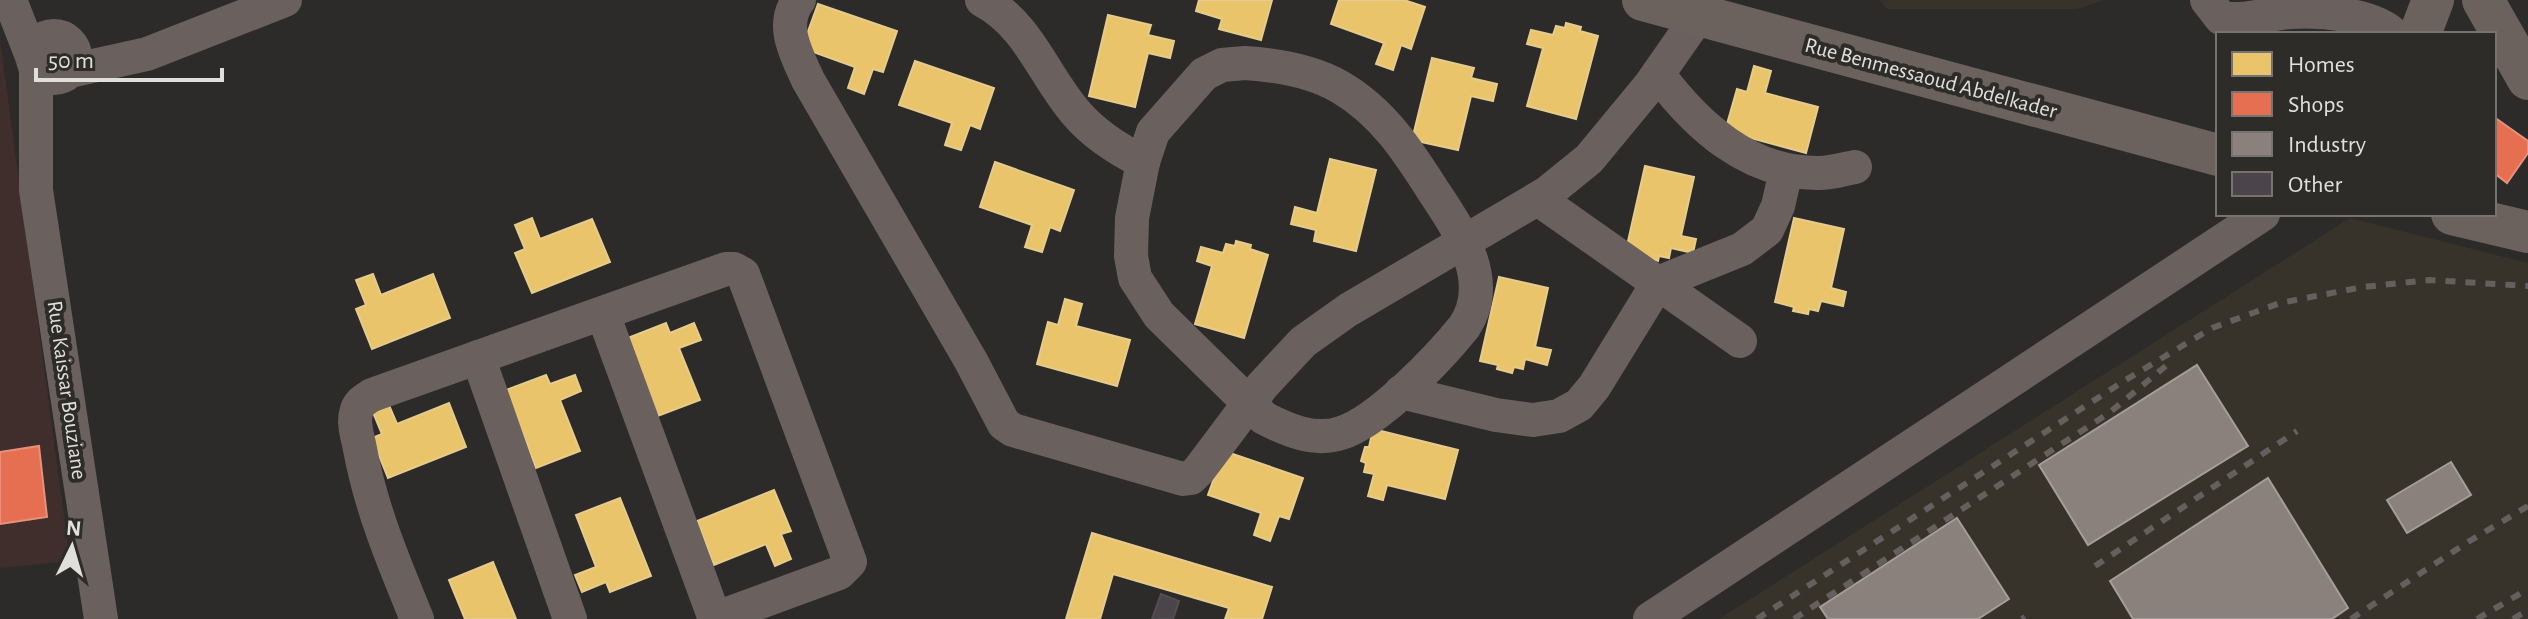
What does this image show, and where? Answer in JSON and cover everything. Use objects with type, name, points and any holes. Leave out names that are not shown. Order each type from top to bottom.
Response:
[{"type":"main road","name":"Rue Benmessaoud Abdelkader","points":[[1643,0],[2216,154]]},
{"type":"main road","points":[[2421,32],[2433,0]]},
{"type":"main road","points":[[2483,0],[2528,79]]},
{"type":"main road","points":[[2460,216],[2528,232]]},
{"type":"street","points":[[10,0],[54,58]]},
{"type":"street","points":[[19,0],[54,58]]},
{"type":"street","points":[[54,58],[147,54],[285,0]]},
{"type":"street","points":[[799,0],[791,15],[790,29],[792,43],[808,80],[1008,428],[1173,479],[1188,479],[1199,470],[1250,402],[1303,342],[1348,310],[1538,199],[1589,159],[1658,74],[1699,15]]},
{"type":"street","points":[[982,0],[1000,11],[1022,34],[1077,114],[1105,140],[1143,162]]},
{"type":"street","points":[[2207,0],[2221,18],[2238,21],[2290,15],[2351,16],[2383,24],[2391,32]]},
{"type":"street","name":"Rue Kaissar Bouziane","points":[[54,58],[35,162],[36,190],[101,619]]},
{"type":"street","points":[[1245,63],[1310,74],[1338,86],[1382,119],[1405,146],[1466,242],[1475,274],[1475,295],[1469,319],[1456,337],[1401,392],[1361,424],[1339,434],[1313,436],[1285,429],[1264,418],[1250,402],[1225,382],[1159,315],[1135,278],[1131,256],[1132,218],[1143,162],[1153,132],[1191,87],[1213,69],[1245,63]]},
{"type":"street","points":[[1658,74],[1680,103],[1709,132],[1747,157],[1786,171],[1821,174],[1855,167]]},
{"type":"street","points":[[1401,392],[1496,415],[1533,420],[1559,416],[1579,405],[1594,387],[1658,283],[1742,249],[1767,230],[1778,206],[1786,171]]},
{"type":"street","points":[[1538,199],[1740,341]]},
{"type":"street","points":[[1650,619],[2260,216]]},
{"type":"street","points":[[417,619],[376,517],[356,430],[356,410],[361,402],[372,395],[726,269],[743,274],[849,565],[839,573],[715,619],[603,314]]},
{"type":"street","points":[[478,357],[570,619]]},
{"type":"shaded area","points":[[1880,0],[2104,0],[2077,9],[1887,9]]},
{"type":"shaded area","points":[[0,40],[70,561],[0,568]]},
{"type":"shaded area","points":[[2350,218],[2528,263],[2528,619],[1719,619]]},
{"type":"building: Homes","points":[[1199,0],[1272,0],[1261,40],[1219,29],[1222,19],[1196,11]]},
{"type":"building: Homes","points":[[1339,0],[1404,0],[1425,7],[1411,49],[1401,45],[1393,70],[1376,64],[1384,43],[1331,24]]},
{"type":"building: Homes","points":[[818,4],[897,31],[883,72],[873,69],[864,94],[848,88],[855,67],[802,48]]},
{"type":"building: Homes","points":[[1108,15],[1151,25],[1148,35],[1174,41],[1170,58],[1148,53],[1135,107],[1089,96]]},
{"type":"building: Homes","points":[[1566,23],[1598,36],[1576,119],[1527,106],[1543,48],[1527,44],[1531,30],[1553,35],[1556,26],[1565,28]]},
{"type":"building: Homes","points":[[1432,58],[1474,68],[1471,78],[1497,84],[1493,101],[1471,96],[1458,150],[1412,140]]},
{"type":"building: Homes","points":[[915,61],[994,88],[980,129],[970,125],[961,150],[945,145],[952,123],[899,105]]},
{"type":"building: Homes","points":[[1754,66],[1771,71],[1765,93],[1818,107],[1806,153],[1725,131],[1737,89],[1747,92]]},
{"type":"building: Homes","points":[[1330,159],[1376,170],[1356,251],[1314,241],[1316,230],[1291,224],[1295,207],[1317,213]]},
{"type":"building: Homes","points":[[995,162],[1074,190],[1060,231],[1050,227],[1042,252],[1025,247],[1032,225],[980,207]]},
{"type":"building: Homes","points":[[1645,166],[1694,177],[1681,236],[1696,239],[1693,253],[1671,248],[1669,258],[1659,256],[1658,261],[1626,250]]},
{"type":"building: Homes","points":[[532,218],[540,239],[592,219],[610,262],[532,293],[515,253],[525,249],[515,225]]},
{"type":"building: Homes","points":[[1794,218],[1844,229],[1831,288],[1846,292],[1843,306],[1821,301],[1818,311],[1809,309],[1808,314],[1775,302]]},
{"type":"building: Homes","points":[[1236,241],[1268,255],[1244,338],[1195,324],[1212,266],[1197,261],[1201,247],[1223,253],[1226,244],[1235,246]]},
{"type":"building: Homes","points":[[373,274],[381,295],[433,274],[450,318],[372,349],[356,309],[366,305],[356,280]]},
{"type":"building: Homes","points":[[1499,277],[1548,288],[1535,347],[1551,350],[1547,365],[1525,359],[1523,369],[1514,367],[1512,373],[1497,369],[1498,365],[1480,361]]},
{"type":"building: Homes","points":[[1065,299],[1082,304],[1076,326],[1130,340],[1117,386],[1037,364],[1048,322],[1058,325]]},
{"type":"building: Homes","points":[[666,323],[670,333],[694,323],[701,340],[679,348],[700,400],[655,417],[625,339]]},
{"type":"building: Homes","points":[[546,375],[550,384],[575,375],[581,391],[560,400],[580,451],[536,468],[506,390]]},
{"type":"building: Homes","points":[[388,403],[397,424],[449,403],[466,447],[388,478],[372,438],[382,434],[372,410]]},
{"type":"building: Homes","points":[[1373,429],[1458,450],[1445,499],[1387,485],[1383,500],[1368,496],[1374,474],[1364,472],[1366,463],[1361,461],[1365,447],[1369,447]]},
{"type":"building: Homes","points":[[1224,451],[1303,478],[1289,519],[1279,516],[1270,541],[1254,535],[1261,513],[1208,495]]},
{"type":"building: Homes","points":[[774,490],[791,531],[781,534],[791,559],[775,566],[766,544],[714,565],[697,521]]},
{"type":"building: Homes","points":[[620,498],[651,576],[610,592],[606,582],[582,592],[575,575],[596,567],[576,515]]},
{"type":"building: Homes","points":[[1092,533],[1272,587],[1262,619],[1225,619],[1229,608],[1113,574],[1100,619],[1066,619]]},
{"type":"building: Homes","points":[[493,562],[516,619],[465,619],[449,580]]},
{"type":"building: Shops","points":[[2496,118],[2528,141],[2528,153],[2507,183],[2496,175]]},
{"type":"building: Shops","points":[[39,446],[47,517],[0,524],[0,452]]},
{"type":"building: Industry","points":[[2197,365],[2248,446],[2088,545],[2039,465]]},
{"type":"building: Industry","points":[[2451,462],[2471,495],[2407,533],[2387,500]]},
{"type":"building: Industry","points":[[2268,478],[2348,608],[2332,619],[2133,619],[2110,581]]},
{"type":"building: Industry","points":[[1957,518],[2009,599],[1978,619],[1828,619],[1820,607]]},
{"type":"building: Other","points":[[1161,594],[1179,601],[1173,619],[1152,619]]},
{"type":"railway","points":[[1757,619],[2124,381],[2212,328],[2280,303],[2363,287],[2429,280],[2528,286]]},
{"type":"railway","points":[[1794,619],[2109,413],[2167,365]]},
{"type":"railway","points":[[2095,566],[2297,431]]},
{"type":"railway","points":[[2351,619],[2528,506]]},
{"type":"railway","points":[[2477,619],[2528,589]]},
{"type":"railway","points":[[2513,619],[2528,610]]}]
